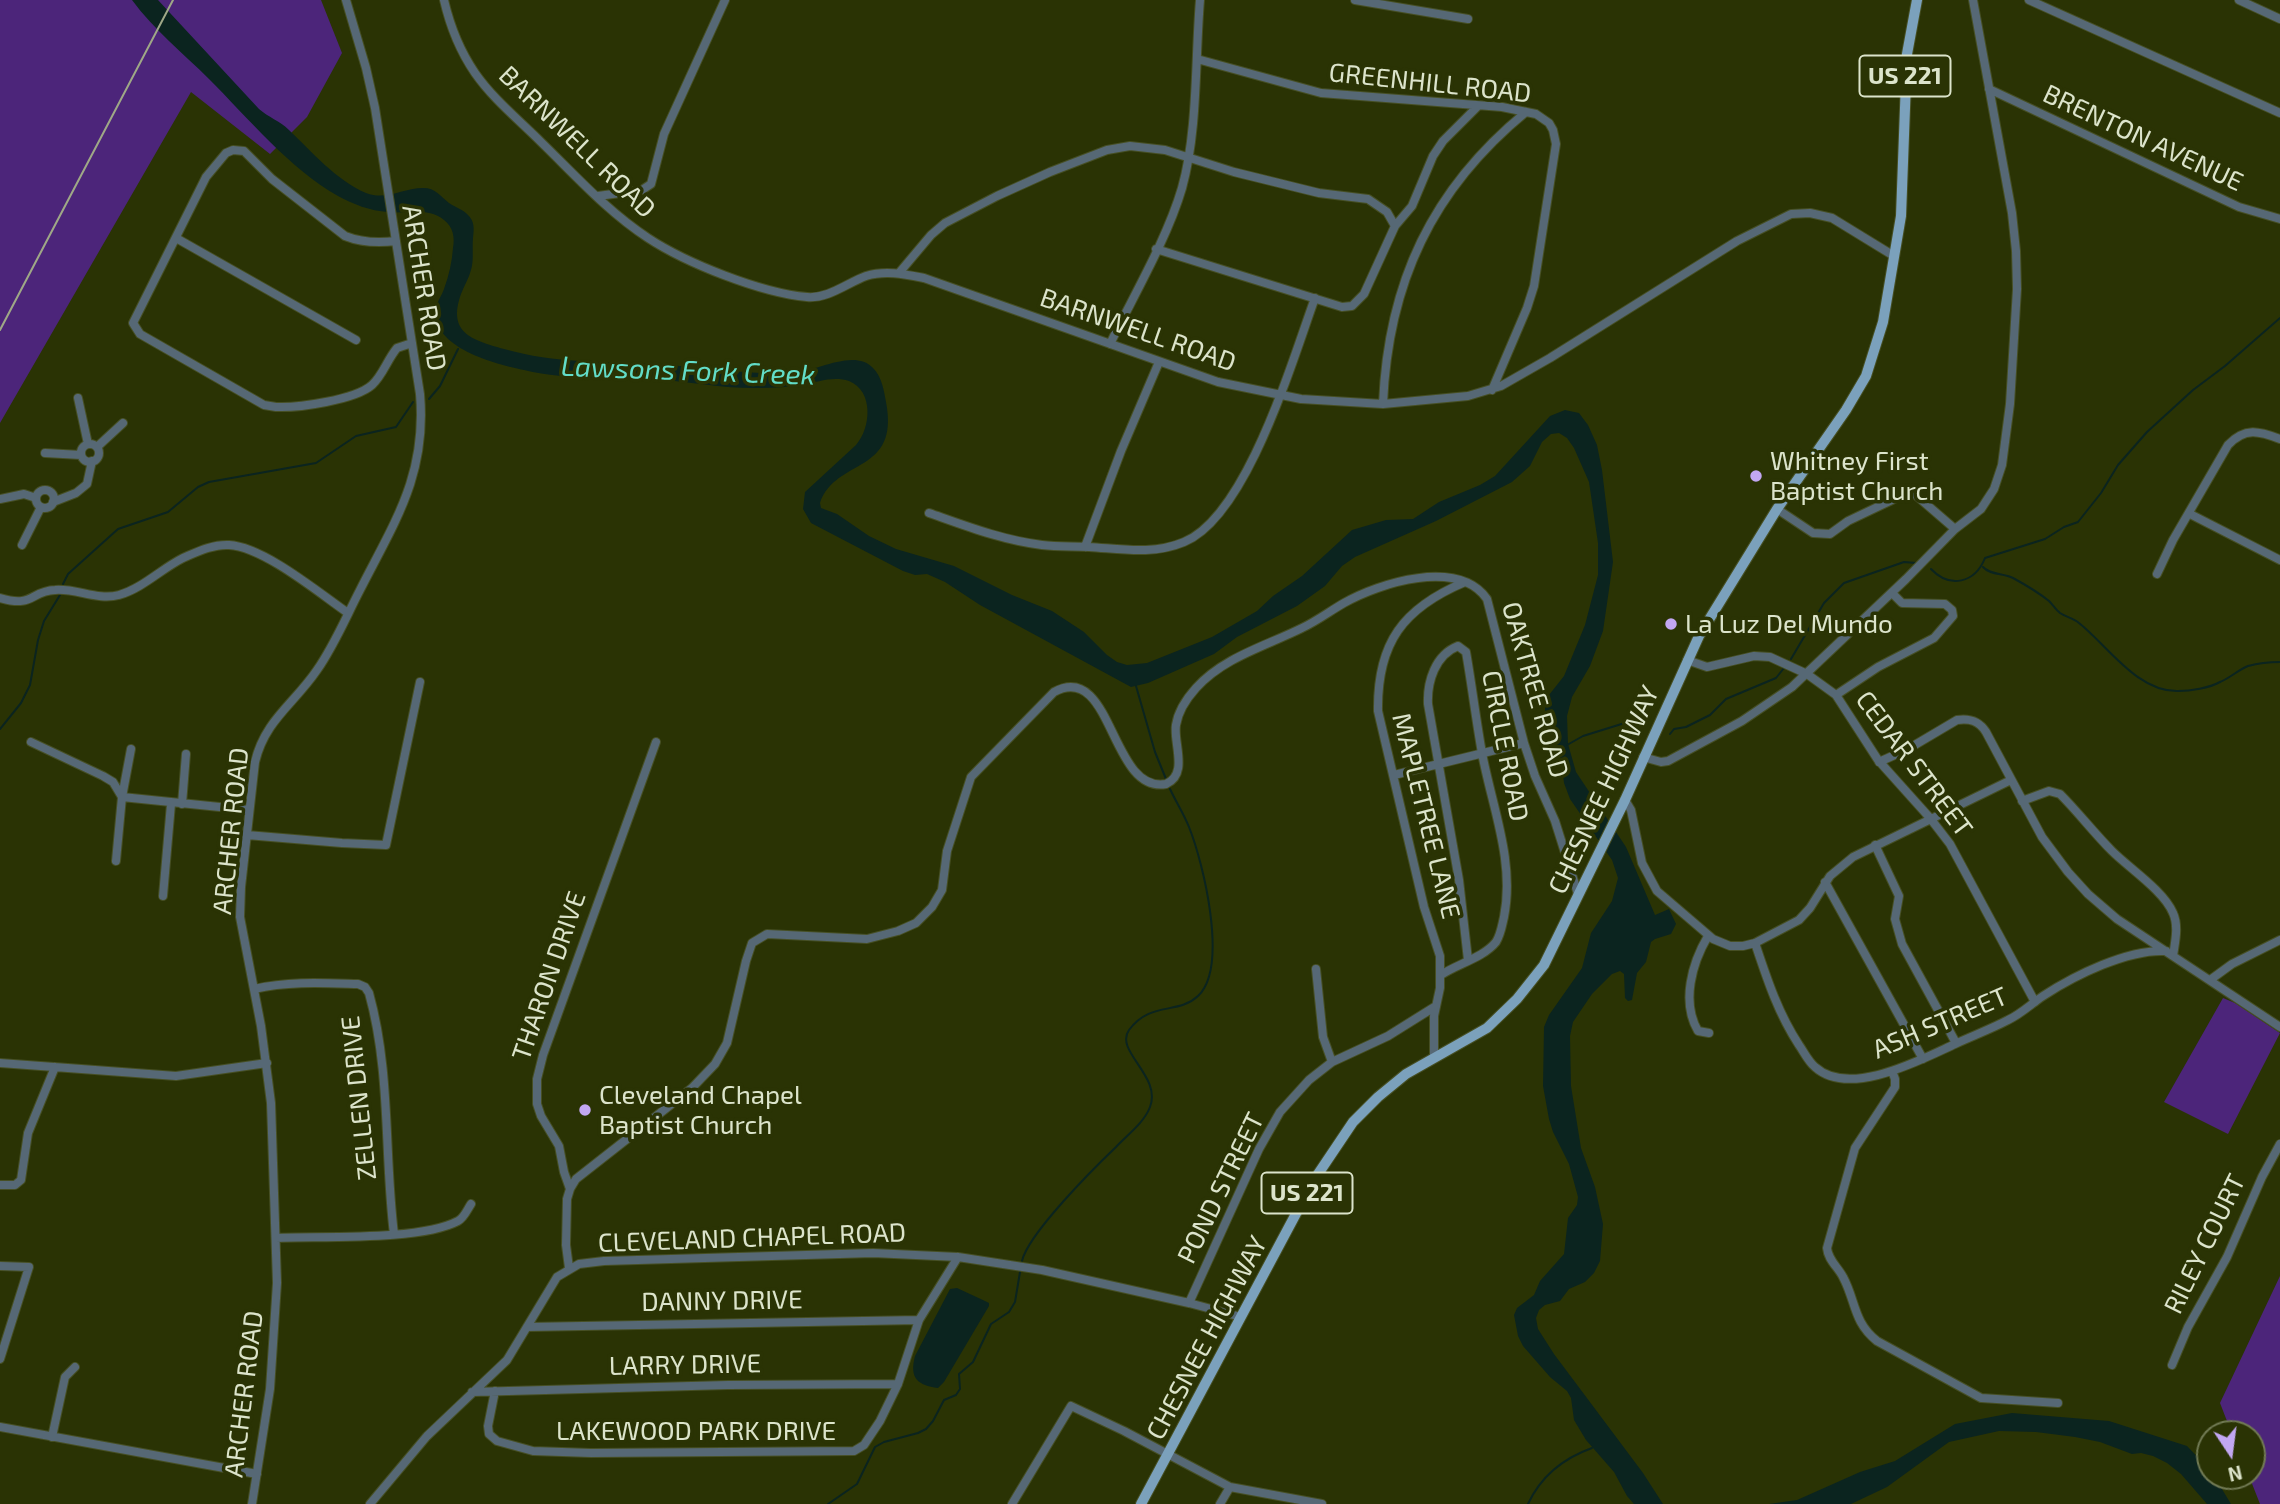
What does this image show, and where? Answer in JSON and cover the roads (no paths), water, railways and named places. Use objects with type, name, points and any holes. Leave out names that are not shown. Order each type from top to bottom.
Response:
[{"type":"main road","name":"CHESNEE HIGHWAY","points":[[1141,1504],[1314,1180],[1337,1143],[1378,1097],[1406,1074],[1487,1028],[1530,985],[1553,950],[1625,800],[1687,660],[1777,509],[1846,410],[1866,376],[1883,322],[1903,199],[1907,54],[1917,0]]},
{"type":"street","name":"ARCHER ROAD","points":[[252,1504],[270,1389],[275,1336],[276,1238],[273,1125],[267,1063],[240,917],[255,762],[263,736],[318,668],[348,613],[405,502],[415,473],[421,442],[422,411],[372,95],[346,0]]},
{"type":"street","name":"BARNWELL ROAD","points":[[444,0],[458,41],[482,82],[598,196],[634,228],[660,246],[732,277],[795,295],[821,296],[868,275],[886,272],[936,281],[1218,382],[1279,396],[1383,404],[1443,400],[1492,390],[1550,358],[1737,241],[1791,214],[1810,213],[1832,218],[1894,256]]},
{"type":"street","points":[[598,196],[642,190],[651,184],[664,134],[725,0]]},
{"type":"street","points":[[1110,344],[1174,212],[1188,157],[1200,0]]},
{"type":"street","points":[[1355,0],[1468,19]]},
{"type":"street","points":[[1643,757],[1661,762],[1675,758],[1760,711],[1807,674],[1955,529],[1981,509],[1994,488],[2002,465],[2010,404],[2017,289],[2016,251],[2012,212],[1973,0]]},
{"type":"street","points":[[2029,0],[2280,113]]},
{"type":"street","points":[[2239,0],[2280,19]]},
{"type":"street","name":"GREENHILL ROAD","points":[[1197,59],[1321,93],[1478,106],[1526,112],[1544,118],[1553,130],[1556,144],[1534,286],[1492,390]]},
{"type":"street","name":"BRENTON AVENUE","points":[[1989,89],[2239,207],[2280,219]]},
{"type":"street","points":[[1156,249],[1342,307],[1356,304],[1371,280],[1395,226],[1412,206],[1433,156],[1443,141],[1478,106]]},
{"type":"street","points":[[1383,404],[1386,357],[1396,305],[1425,232],[1445,198],[1469,166],[1505,128],[1526,112]]},
{"type":"street","points":[[899,273],[931,235],[945,223],[997,196],[1084,158],[1130,146],[1153,147],[1319,193],[1368,199],[1387,212],[1395,226]]},
{"type":"street","points":[[396,241],[355,240],[345,236],[272,179],[250,155],[237,149],[226,153],[212,167],[134,316],[133,323],[135,330],[264,405],[287,407],[358,393],[374,382],[397,348],[412,343]]},
{"type":"street","points":[[176,238],[356,341]]},
{"type":"street","points":[[929,513],[1015,541],[1041,545],[1135,551],[1160,549],[1185,542],[1207,529],[1238,488],[1279,396],[1315,298]]},
{"type":"street","points":[[1085,547],[1121,451],[1159,362]]},
{"type":"street","points":[[78,398],[88,444]]},
{"type":"street","points":[[88,444],[82,448],[81,455],[84,460],[92,461],[97,458],[97,447],[123,424]]},
{"type":"street","points":[[2157,575],[2223,452],[2234,438],[2241,433],[2256,431],[2280,439]]},
{"type":"street","points":[[88,444],[97,447]]},
{"type":"street","points":[[46,453],[81,455]]},
{"type":"street","points":[[41,508],[47,508],[53,502],[76,494],[87,484],[92,461]]},
{"type":"street","points":[[36,498],[43,491],[50,492],[53,502]]},
{"type":"street","points":[[1777,509],[1813,533],[1830,534],[1848,521],[1911,491],[1955,529]]},
{"type":"street","points":[[0,499],[24,494],[36,498],[41,508]]},
{"type":"street","points":[[22,545],[41,508]]},
{"type":"street","points":[[2190,514],[2280,560]]},
{"type":"street","points":[[0,598],[18,603],[51,590],[90,596],[117,596],[181,559],[212,547],[229,545],[248,549],[283,568],[348,613]]},
{"type":"street","name":"OAKTREE ROAD","points":[[570,1189],[576,1179],[692,1088],[715,1064],[727,1043],[749,948],[755,940],[775,933],[866,939],[909,927],[924,916],[942,890],[947,851],[971,777],[1054,692],[1072,686],[1087,692],[1128,762],[1151,783],[1166,784],[1175,778],[1178,768],[1175,729],[1178,716],[1197,687],[1247,652],[1303,627],[1370,591],[1431,577],[1466,581],[1483,593],[1490,605],[1524,743],[1555,821],[1578,894]]},
{"type":"street","name":"MAPLETREE LANE","points":[[1434,1059],[1434,1016],[1441,975],[1440,956],[1424,907],[1378,711],[1380,679],[1388,649],[1403,622],[1415,610],[1466,581]]},
{"type":"street","points":[[1836,695],[1878,667],[1934,638],[1953,616],[1951,607],[1945,604],[1902,603],[1892,593]]},
{"type":"street","name":"CIRCLE ROAD","points":[[1441,975],[1468,960],[1486,950],[1496,941],[1502,929],[1508,895],[1505,858],[1482,753],[1466,652],[1463,648],[1455,647],[1438,663],[1427,693],[1437,765],[1459,880],[1468,960]]},
{"type":"street","name":"CEDAR STREET","points":[[1687,660],[1702,666],[1713,666],[1762,656],[1778,660],[1807,674],[1836,695],[1879,762],[1950,844],[2035,1002]]},
{"type":"street","points":[[247,835],[383,846],[388,842],[420,682]]},
{"type":"street","points":[[1879,762],[1957,720],[1970,719],[1977,722],[1986,732],[2054,855],[2088,894],[2117,919],[2280,1027]]},
{"type":"street","points":[[31,742],[113,782],[122,797]]},
{"type":"street","name":"THARON DRIVE","points":[[569,1268],[566,1245],[567,1199],[570,1189],[559,1146],[538,1110],[536,1092],[539,1067],[656,742]]},
{"type":"street","points":[[1394,775],[1524,743]]},
{"type":"street","points":[[116,861],[122,797],[131,749]]},
{"type":"street","points":[[181,804],[186,754]]},
{"type":"street","points":[[1625,800],[1631,810],[1642,863],[1651,882],[1664,899],[1708,936],[1730,946],[1743,946],[1755,943],[1799,920],[1810,908],[1825,882],[1841,865],[1875,845],[2011,780]]},
{"type":"street","points":[[2022,801],[2049,792],[2060,794],[2112,851],[2158,894],[2171,908],[2175,919],[2170,954]]},
{"type":"street","points":[[122,797],[249,810]]},
{"type":"street","points":[[163,896],[172,804]]},
{"type":"street","points":[[1875,845],[1899,896],[1895,919],[1902,944],[1956,1044]]},
{"type":"street","points":[[1825,882],[1923,1059]]},
{"type":"street","points":[[1708,936],[1696,958],[1690,990],[1692,1020],[1698,1031],[1709,1033]]},
{"type":"street","points":[[2210,980],[2232,964],[2280,940]]},
{"type":"street","name":"ASH STREET","points":[[1755,943],[1777,1006],[1796,1040],[1815,1067],[1825,1074],[1844,1079],[1892,1071],[1923,1059],[2008,1020],[2057,987],[2108,964],[2141,952],[2170,954]]},
{"type":"street","points":[[1316,970],[1323,1037],[1332,1062]]},
{"type":"street","name":"ZELLEN DRIVE","points":[[254,989],[296,983],[334,984],[362,985],[369,993],[386,1096],[394,1234]]},
{"type":"street","name":"POND STREET","points":[[1189,1303],[1268,1130],[1294,1096],[1332,1062],[1388,1036],[1436,1006]]},
{"type":"street","points":[[0,1063],[176,1076],[267,1063]]},
{"type":"street","points":[[0,1185],[15,1185],[21,1180],[28,1133],[55,1067]]},
{"type":"street","points":[[1892,1071],[1895,1087],[1855,1149],[1826,1248],[1827,1254],[1843,1275],[1856,1314],[1877,1341],[1980,1398],[2058,1404]]},
{"type":"street","name":"RILEY COURT","points":[[2172,1365],[2188,1327],[2227,1256],[2262,1177],[2280,1144]]},
{"type":"street","points":[[276,1238],[394,1234],[440,1228],[461,1220],[471,1204]]},
{"type":"street","name":"CLEVELAND CHAPEL ROAD","points":[[370,1504],[427,1436],[507,1360],[552,1282],[569,1268],[604,1261],[873,1253],[958,1257],[1042,1270],[1241,1317]]},
{"type":"street","name":"LAKEWOOD PARK DRIVE","points":[[495,1391],[489,1434],[497,1441],[533,1451],[848,1452],[860,1448],[868,1440],[898,1384],[919,1320],[958,1257]]},
{"type":"street","points":[[0,1266],[29,1267],[0,1359]]},
{"type":"street","name":"DANNY DRIVE","points":[[527,1327],[919,1320]]},
{"type":"street","points":[[52,1437],[65,1377],[75,1367]]},
{"type":"street","name":"LARRY DRIVE","points":[[472,1392],[728,1385],[898,1384]]},
{"type":"street","points":[[1012,1504],[1071,1406],[1230,1488],[1322,1504]]},
{"type":"street","points":[[0,1427],[257,1474]]},
{"type":"street","points":[[1220,1504],[1230,1488]]},
{"type":"water","name":"Lawsons Fork Creek","points":[[132,0],[158,0],[259,109],[285,127],[345,181],[366,193],[381,196],[427,188],[467,214],[473,225],[472,262],[461,294],[457,318],[465,333],[473,338],[504,349],[542,357],[741,372],[792,373],[845,361],[865,362],[881,380],[888,425],[884,442],[875,454],[828,488],[820,503],[821,508],[837,514],[869,536],[896,549],[954,566],[1012,595],[1052,611],[1084,632],[1107,655],[1127,665],[1147,663],[1212,637],[1257,611],[1302,576],[1352,530],[1386,520],[1413,519],[1439,502],[1480,485],[1495,476],[1550,416],[1565,410],[1579,413],[1597,445],[1613,562],[1603,631],[1590,666],[1572,697],[1567,716],[1568,744],[1576,772],[1626,847],[1655,915],[1669,909],[1676,924],[1671,934],[1651,942],[1646,962],[1637,973],[1632,1000],[1625,998],[1624,974],[1620,971],[1612,974],[1592,994],[1573,1022],[1570,1036],[1571,1086],[1581,1148],[1595,1187],[1603,1224],[1600,1261],[1585,1282],[1569,1289],[1560,1301],[1545,1305],[1536,1318],[1538,1329],[1554,1354],[1663,1504],[1634,1504],[1627,1496],[1614,1472],[1586,1440],[1574,1420],[1571,1398],[1567,1391],[1550,1377],[1523,1346],[1514,1315],[1517,1308],[1534,1295],[1540,1281],[1564,1254],[1568,1218],[1577,1205],[1578,1197],[1569,1164],[1549,1119],[1543,1086],[1544,1027],[1549,1015],[1582,968],[1591,933],[1612,901],[1618,878],[1612,860],[1570,799],[1564,783],[1556,740],[1545,716],[1549,695],[1564,676],[1585,625],[1598,575],[1598,543],[1589,482],[1567,438],[1559,433],[1551,434],[1542,442],[1530,466],[1512,482],[1436,521],[1355,557],[1342,566],[1325,586],[1297,606],[1237,637],[1214,654],[1148,683],[1131,687],[980,605],[945,582],[927,574],[915,575],[903,571],[811,523],[803,509],[805,492],[856,445],[865,429],[868,410],[866,401],[863,393],[849,381],[831,379],[792,386],[748,388],[666,380],[559,376],[498,363],[467,352],[454,344],[443,334],[437,322],[436,308],[446,284],[454,244],[447,223],[438,216],[424,212],[368,209],[321,185],[270,142],[159,31]]},
{"type":"water","points":[[957,1288],[989,1303],[989,1306],[944,1382],[938,1388],[925,1385],[914,1375],[915,1356],[950,1289]]},
{"type":"water","points":[[2012,1413],[2109,1421],[2187,1446],[2196,1455],[2196,1490],[2222,1490],[2231,1504],[2207,1504],[2181,1474],[2153,1456],[2132,1454],[2100,1442],[2075,1437],[1999,1431],[1949,1442],[1887,1487],[1851,1504],[1769,1504],[1797,1500],[1860,1472],[1895,1461],[1955,1424]]},
{"type":"waterway","points":[[1931,569],[1954,581],[1969,578],[1985,558],[2045,539],[2078,522],[2101,493],[2118,465],[2147,432],[2280,318]]},
{"type":"waterway","points":[[429,399],[440,386],[458,349]]},
{"type":"waterway","points":[[63,584],[68,574],[118,529],[168,512],[198,487],[209,482],[316,463],[356,436],[396,427],[413,402]]},
{"type":"waterway","points":[[1791,659],[1824,603],[1844,583],[1904,562],[1916,563]]},
{"type":"waterway","points":[[1983,567],[2013,578],[2041,595],[2060,613],[2090,632],[2136,676],[2163,689],[2194,690],[2216,684],[2248,666],[2280,662]]},
{"type":"waterway","points":[[0,729],[21,703],[30,685],[44,621],[60,595]]},
{"type":"waterway","points":[[1670,734],[1674,729],[1686,727],[1710,715],[1726,699],[1776,678],[1784,668]]},
{"type":"waterway","points":[[1136,686],[1155,752],[1166,779]]},
{"type":"waterway","points":[[1567,745],[1583,736],[1628,722],[1641,734]]},
{"type":"waterway","points":[[1022,1261],[1027,1249],[1049,1219],[1078,1185],[1140,1124],[1150,1107],[1150,1085],[1128,1047],[1126,1038],[1129,1030],[1146,1015],[1190,1002],[1198,996],[1207,982],[1212,962],[1212,939],[1206,888],[1195,843],[1170,789]]},
{"type":"waterway","points":[[828,1504],[857,1484],[875,1447],[926,1429],[944,1400],[956,1395],[960,1389],[959,1374],[973,1362],[991,1324],[1009,1312],[1015,1302],[1020,1272]]},
{"type":"waterway","points":[[1528,1504],[1554,1469],[1592,1448]]},
{"type":"railway","points":[[0,330],[173,0]]},
{"type":"place","name":"Whitney First Baptist Church","points":[[1756,476]]},
{"type":"place","name":"La Luz Del Mundo","points":[[1671,624]]},
{"type":"place","name":"Cleveland Chapel Baptist Church","points":[[585,1110]]}]
